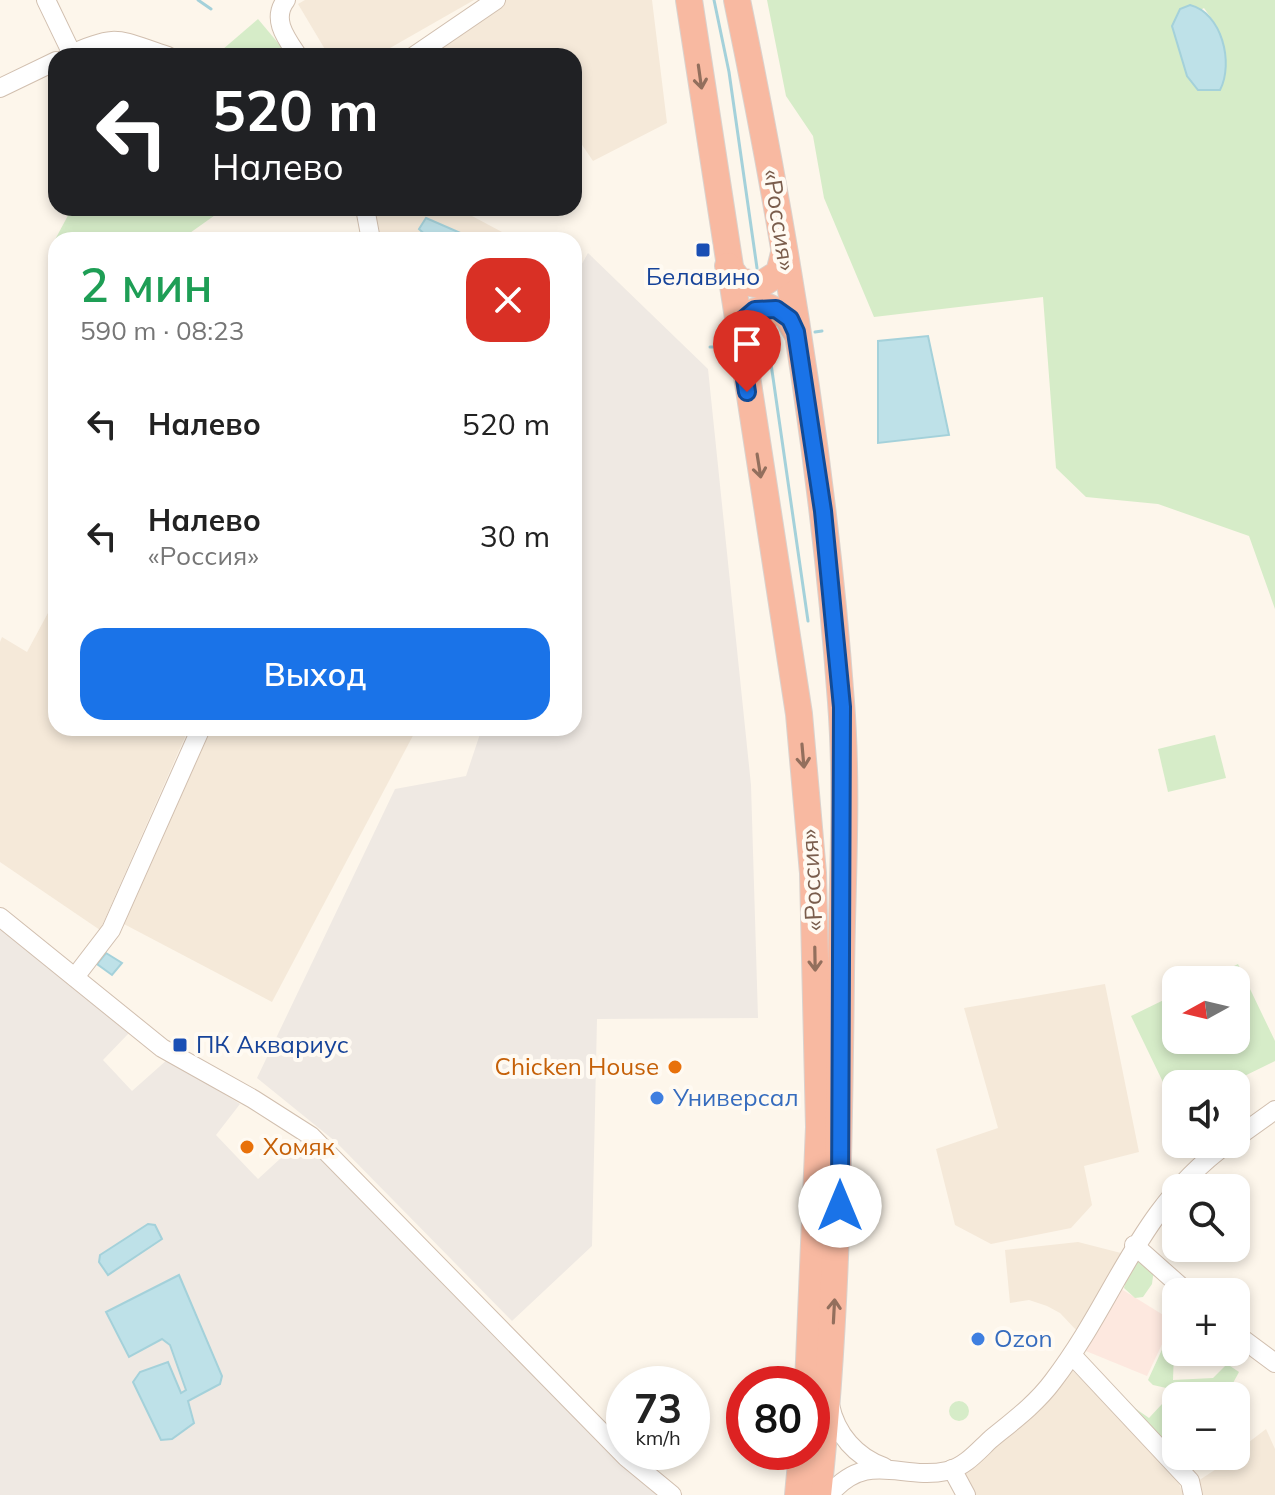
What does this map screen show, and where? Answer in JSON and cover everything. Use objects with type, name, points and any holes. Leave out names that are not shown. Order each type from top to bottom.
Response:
[{"type":"highway","name":"«Россия»","points":[[689,0],[738,334],[799,714],[813,873],[818,1095],[814,1284],[817,1366]]},
{"type":"highway","name":"«Россия»","points":[[737,0],[785,252],[823,511],[842,707],[840,1206],[821,1366]]},
{"type":"highway","points":[[728,266],[739,281],[760,285],[779,273],[785,252]]},
{"type":"highway","points":[[738,334],[747,314],[768,307],[787,316],[796,332]]},
{"type":"highway","points":[[800,1366],[810,1127],[818,1095]]},
{"type":"highway","points":[[789,1495],[791,1470]]},
{"type":"highway","points":[[798,1495],[800,1470]]},
{"type":"highway","name":"«Россия»","points":[[818,1470],[818,1495]]},
{"type":"street","points":[[46,0],[62,48]]},
{"type":"street","points":[[286,0],[280,8],[279,23],[293,48]]},
{"type":"street","points":[[426,48],[496,0]]},
{"type":"street","points":[[85,48],[102,40],[114,39],[143,48]]},
{"type":"street","points":[[0,88],[48,65]]},
{"type":"street","points":[[75,977],[111,930],[197,736]]},
{"type":"street","points":[[0,917],[162,1048],[311,1136],[595,1427],[672,1495]]},
{"type":"street","points":[[1250,1128],[1275,1110]]},
{"type":"street","points":[[830,1408],[843,1436],[862,1456],[887,1467],[937,1472],[952,1469],[1037,1400],[1072,1355],[1134,1245],[1177,1186],[1210,1158]]},
{"type":"street","points":[[1134,1245],[1171,1278]]},
{"type":"street","points":[[1250,1344],[1275,1363]]},
{"type":"street","points":[[1072,1355],[1190,1481],[1193,1495]]},
{"type":"street","points":[[829,1495],[853,1475],[887,1467]]},
{"type":"street","points":[[952,1469],[966,1495]]},
{"type":"shaded area","points":[[305,0],[474,0],[390,48],[324,48],[298,4]]},
{"type":"shaded area","points":[[504,0],[652,0],[667,123],[593,161],[582,145],[582,48],[431,48]]},
{"type":"shaded area","points":[[373,216],[472,216],[502,232],[376,232]]},
{"type":"shaded area","points":[[588,253],[708,369],[751,785],[758,1018],[597,1019],[592,1246],[512,1321],[336,1142],[257,1078],[395,789],[466,776],[479,736],[582,736],[582,264]]},
{"type":"shaded area","points":[[48,613],[48,736],[185,736],[100,930],[0,862],[2,637],[27,652]]},
{"type":"shaded area","points":[[205,736],[413,736],[272,1002],[122,923]]},
{"type":"shaded area","points":[[0,928],[129,1033],[103,1060],[132,1091],[168,1059],[240,1104],[216,1135],[258,1179],[304,1137],[531,1374],[606,1444],[606,1470],[634,1470],[661,1495],[0,1495]]},
{"type":"shaded area","points":[[1105,984],[1139,1152],[1084,1166],[1092,1205],[1071,1228],[991,1244],[955,1225],[936,1149],[998,1128],[964,1008]]},
{"type":"shaded area","points":[[1078,1242],[1121,1253],[1077,1331],[1060,1313],[1047,1306],[1029,1300],[1010,1303],[1005,1250]]},
{"type":"shaded area","points":[[1118,1287],[1162,1314],[1162,1344],[1147,1376],[1081,1349]]},
{"type":"shaded area","points":[[1072,1370],[1162,1461],[1162,1470],[1174,1473],[1184,1495],[963,1495],[957,1475],[1028,1419]]},
{"type":"shaded area","points":[[1266,1429],[1275,1449],[1275,1495],[1201,1495],[1198,1481],[1215,1470],[1250,1470],[1250,1441]]},
{"type":"green space","points":[[767,0],[1275,0],[1275,609],[1249,536],[1158,504],[1086,497],[1056,468],[1043,297],[874,317],[824,198],[813,136],[786,96]],"holes":[[[1204,8],[1214,22],[1225,52],[1187,76],[1172,26]]]},
{"type":"green space","points":[[258,19],[282,48],[224,48]]},
{"type":"green space","points":[[68,216],[214,216],[191,232],[59,232]]},
{"type":"green space","points":[[1215,735],[1226,778],[1168,792],[1158,749]]},
{"type":"green space","points":[[1250,989],[1275,1041],[1275,1061],[1250,1073],[1250,1070],[1162,1070],[1162,1080],[1131,1016],[1162,1001],[1162,1054],[1250,1054]]},
{"type":"green space","points":[[1140,1261],[1154,1269],[1152,1284],[1143,1297],[1135,1298],[1124,1288],[1130,1263]]},
{"type":"green space","points":[[1162,1350],[1162,1366],[1173,1366],[1173,1380],[1213,1378],[1225,1366],[1239,1372],[1234,1382],[1162,1382],[1162,1387],[1148,1380]]},
{"type":"green space","points":[[959,1401],[966,1404],[969,1411],[966,1418],[959,1421],[952,1418],[949,1411],[952,1404]]},
{"type":"green space","points":[[1129,1404],[1149,1418],[1162,1404],[1162,1438]]},
{"type":"water","points":[[1190,5],[1210,18],[1222,40],[1226,66],[1220,90],[1198,90],[1187,76],[1172,26],[1180,9]]},
{"type":"water","points":[[426,218],[458,232],[422,232],[419,229]]},
{"type":"water","points":[[928,336],[949,435],[878,443],[878,341]]},
{"type":"water","points":[[106,953],[122,963],[112,975],[97,964]]},
{"type":"water","points":[[148,1224],[155,1225],[162,1239],[108,1275],[99,1262],[100,1255]]},
{"type":"water","points":[[179,1275],[222,1376],[220,1384],[188,1401],[194,1423],[172,1439],[161,1440],[133,1382],[140,1372],[168,1362],[181,1393],[186,1390],[170,1345],[162,1339],[129,1357],[106,1312]]},
{"type":"waterway","points":[[198,0],[211,9]]},
{"type":"waterway","points":[[714,0],[729,72],[757,268]]},
{"type":"waterway","points":[[765,322],[808,621]]},
{"type":"waterway","points":[[815,332],[822,331]]},
{"type":"waterway","points":[[762,340],[774,338]]},
{"type":"waterway","points":[[710,347],[715,347]]},
{"type":"place","name":"Белавино","points":[[703,250]]},
{"type":"place","name":"ПК Аквариус","points":[[180,1045]]},
{"type":"place","name":"Chicken House","points":[[675,1067]]},
{"type":"place","name":"Универсал","points":[[657,1098]]},
{"type":"place","name":"Хомяк","points":[[247,1147]]},
{"type":"place","name":"Ozon","points":[[978,1339]]},
{"type":"route","points":[[747,392],[738,334],[740,325],[747,314],[755,310],[763,307],[776,309],[790,319],[796,332],[823,511],[842,707],[840,1206]]}]
